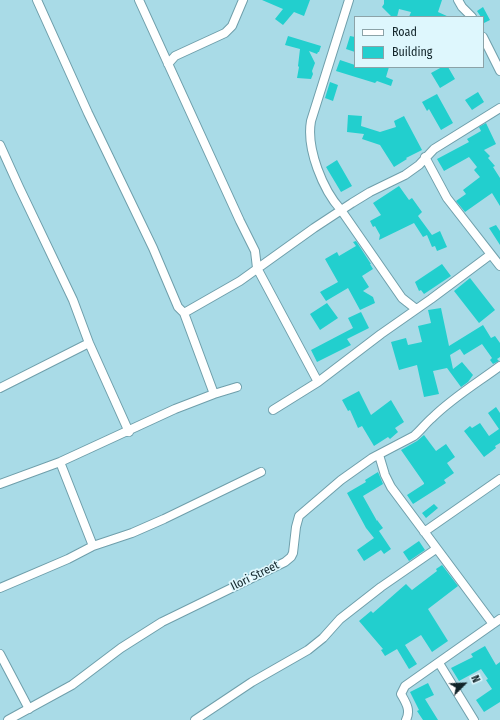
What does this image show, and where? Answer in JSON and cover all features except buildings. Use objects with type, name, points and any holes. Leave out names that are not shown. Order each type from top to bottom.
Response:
[{"type":"street","points":[[38,0],[88,113],[153,248],[178,307],[184,313],[214,394]]},
{"type":"street","points":[[139,0],[254,251],[257,268],[318,382]]},
{"type":"street","points":[[168,64],[175,56],[225,33],[232,26],[243,0]]},
{"type":"street","points":[[349,0],[309,131],[310,140],[317,165],[332,199],[402,298],[416,309]]},
{"type":"street","points":[[458,0],[462,7],[471,16]]},
{"type":"street","points":[[484,39],[500,71]]},
{"type":"street","points":[[162,52],[175,56]]},
{"type":"street","points":[[184,313],[240,281],[341,210],[370,192],[405,175],[434,149],[500,108]]},
{"type":"street","points":[[0,145],[18,187],[73,300],[89,343],[129,432]]},
{"type":"street","points":[[425,157],[447,198],[500,266]]},
{"type":"street","points":[[273,410],[318,382],[490,255]]},
{"type":"street","points":[[0,388],[89,343]]},
{"type":"street","name":"Ilori Street","points":[[8,720],[72,685],[121,648],[162,622],[202,604],[285,562],[293,554],[296,527],[299,516],[341,480],[378,455],[414,436],[436,414],[500,366]]},
{"type":"street","points":[[0,484],[60,462],[129,432],[175,409],[237,387]]},
{"type":"street","points":[[378,455],[385,476],[391,487],[493,624]]},
{"type":"street","points":[[60,462],[93,546]]},
{"type":"street","points":[[0,588],[68,560],[93,546],[132,533],[164,519],[261,472]]},
{"type":"street","points":[[424,532],[500,479]]},
{"type":"street","points":[[194,720],[252,682],[308,650],[323,638],[340,619],[381,587],[436,549]]},
{"type":"street","points":[[406,720],[409,714],[409,708],[401,694],[404,686],[500,619]]},
{"type":"street","points":[[0,654],[29,709]]},
{"type":"street","points":[[439,663],[474,720]]}]
